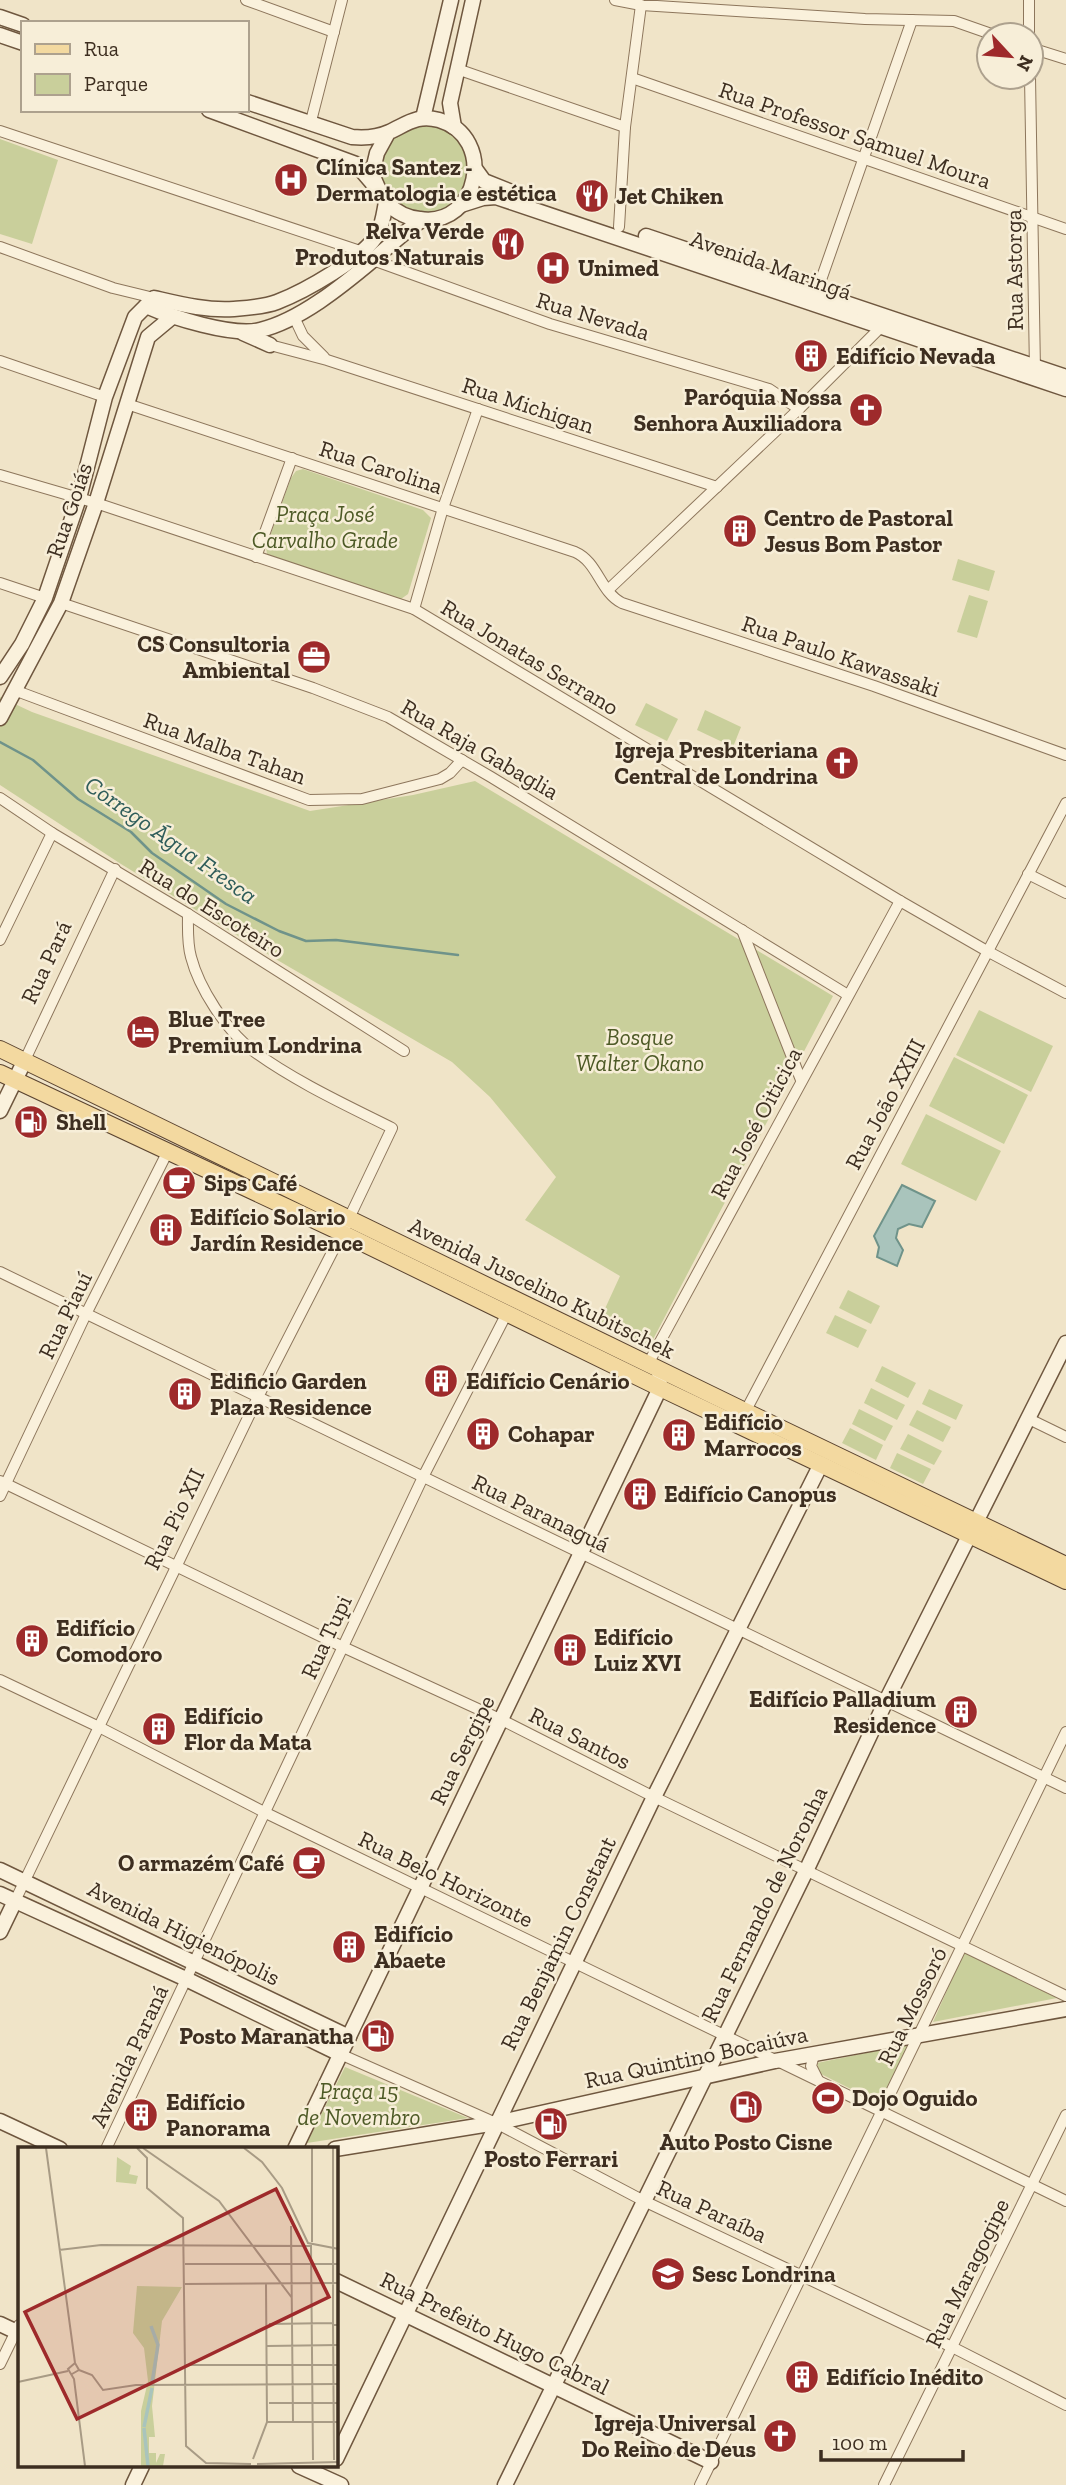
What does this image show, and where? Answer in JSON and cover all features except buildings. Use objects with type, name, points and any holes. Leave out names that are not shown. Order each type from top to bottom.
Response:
[{"type":"main road","points":[[423,118],[451,0]]},
{"type":"main road","points":[[454,127],[450,103],[473,0]]},
{"type":"main road","points":[[0,17],[21,24]]},
{"type":"main road","points":[[0,35],[21,42]]},
{"type":"main road","points":[[214,112],[356,164],[384,199],[402,214],[422,220],[439,218],[461,205],[472,189],[476,170],[470,145],[454,127],[439,120],[423,118],[402,124],[388,133],[362,138],[338,134],[248,102]]},
{"type":"main road","points":[[150,302],[194,308],[232,309],[274,303],[333,273],[379,232],[384,199],[372,174],[377,153],[388,133]]},
{"type":"main road","name":"Avenida Maringá","points":[[476,170],[484,181],[491,185],[619,227],[814,298],[882,327],[1035,373],[1066,377]]},
{"type":"main road","name":"Avenida Maringá","points":[[461,205],[496,197],[814,298],[1035,373],[1066,389]]},
{"type":"main road","points":[[150,302],[172,317],[236,330],[258,331],[297,323],[314,303],[342,286],[422,220]]},
{"type":"main road","name":"Rua Goiás","points":[[0,677],[22,644],[45,598],[79,498],[105,397],[135,317],[150,302]]},
{"type":"main road","points":[[274,303],[283,307],[297,323]]},
{"type":"main road","points":[[258,331],[262,316],[274,303]]},
{"type":"main road","name":"Rua Goiás","points":[[0,718],[61,603],[96,503],[148,337],[172,317]]},
{"type":"main road","points":[[236,330],[276,346]]},
{"type":"main road","points":[[0,707],[14,690]]},
{"type":"main road","name":"Avenida Juscelino Kubitschek","points":[[0,1049],[269,1180],[346,1226],[507,1314],[660,1388],[742,1418]]},
{"type":"main road","name":"Rua Pará","points":[[0,1111],[7,1077],[24,1062]]},
{"type":"main road","name":"Avenida Juscelino Kubitschek","points":[[7,1077],[168,1151],[346,1226],[653,1367],[742,1418],[974,1528],[1066,1565]]},
{"type":"main road","points":[[168,1151],[177,1147],[190,1150],[235,1172],[269,1180]]},
{"type":"main road","name":"Rua Fernando de Noronha","points":[[505,2485],[806,1871],[886,1701],[1066,1343]]},
{"type":"main road","name":"Rua Sergipe","points":[[296,2147],[660,1388],[653,1367]]},
{"type":"main road","name":"Rua Benjamin Constant","points":[[338,2455],[654,1797],[825,1457]]},
{"type":"main road","name":"Avenida Juscelino Kubitschek","points":[[974,1528],[1066,1581]]},
{"type":"main road","name":"Avenida Higienópolis","points":[[0,1870],[349,2037]]},
{"type":"main road","name":"Avenida Higienópolis","points":[[0,1894],[186,1979],[340,2054]]},
{"type":"main road","name":"Rua Pio XII","points":[[0,1932],[15,1901]]},
{"type":"main road","name":"Rua Quintino Bocaiúva","points":[[338,2149],[496,2123],[775,2061],[1066,2009]]},
{"type":"main road","points":[[299,2034],[307,2017]]},
{"type":"main road","points":[[0,2121],[56,2147]]},
{"type":"main road","name":"Rua Prefeito Hugo Cabral","points":[[338,2282],[711,2462]]},
{"type":"main road","points":[[0,2324],[18,2330]]},
{"type":"main road","points":[[133,2485],[141,2468]]},
{"type":"main road","points":[[305,2468],[328,2476],[341,2485]]},
{"type":"street","points":[[246,0],[334,32]]},
{"type":"street","points":[[310,125],[342,0]]},
{"type":"street","points":[[615,0],[641,5],[954,21],[975,28]]},
{"type":"street","points":[[1029,0],[1029,21]]},
{"type":"street","points":[[619,227],[625,127],[641,5]]},
{"type":"street","points":[[814,298],[912,20]]},
{"type":"street","points":[[1045,53],[1066,60]]},
{"type":"street","points":[[457,69],[625,127]]},
{"type":"street","name":"Rua Professor Samuel Moura","points":[[632,78],[1066,229]]},
{"type":"street","name":"Rua Astorga","points":[[1030,91],[1035,373]]},
{"type":"street","points":[[0,131],[360,251]]},
{"type":"street","points":[[0,247],[150,302]]},
{"type":"street","name":"Rua Nevada","points":[[373,260],[550,324],[769,389],[799,410]]},
{"type":"street","points":[[258,331],[276,346],[294,340],[297,323]]},
{"type":"street","name":"Rua Michigan","points":[[297,323],[303,336],[327,360]]},
{"type":"street","points":[[608,590],[799,410],[882,327]]},
{"type":"street","name":"Rua Michigan","points":[[276,346],[327,360],[717,487]]},
{"type":"street","points":[[0,361],[105,397]]},
{"type":"street","name":"Rua Carolina","points":[[127,404],[581,555],[594,568],[608,590]]},
{"type":"street","points":[[414,609],[443,508],[478,409]]},
{"type":"street","points":[[256,556],[292,458]]},
{"type":"street","name":"Rua Jonatas Serrano","points":[[0,475],[96,503],[414,609],[900,901],[1066,993]]},
{"type":"street","points":[[0,583],[45,598]]},
{"type":"street","name":"Rua Paulo Kawassaki","points":[[608,590],[622,603],[874,686],[1066,755]]},
{"type":"street","name":"Rua Raja Gabaglia","points":[[61,603],[313,688],[388,717],[848,995]]},
{"type":"street","name":"Rua Malba Tahan","points":[[14,690],[309,800],[362,799],[440,779],[462,760]]},
{"type":"street","name":"Rua do Escoteiro","points":[[0,798],[404,1051]]},
{"type":"street","name":"Rua João XXIII","points":[[742,1418],[1066,803]]},
{"type":"street","points":[[0,940],[52,833]]},
{"type":"street","name":"Rua Pará","points":[[24,1062],[115,869]]},
{"type":"street","points":[[1028,874],[1066,893]]},
{"type":"street","name":"Rua José Oiticica","points":[[653,1367],[801,1080],[900,901]]},
{"type":"street","name":"Rua Pio XII","points":[[15,1901],[258,1397],[346,1226],[392,1128],[326,1094],[251,1049],[236,1035],[222,1018],[196,973],[190,954],[188,914]]},
{"type":"street","points":[[741,930],[801,1080]]},
{"type":"street","name":"Rua Piauí","points":[[0,1496],[3,1483],[168,1151]]},
{"type":"street","name":"Rua Paranaguá","points":[[0,1272],[1066,1788]]},
{"type":"street","name":"Rua Tupi","points":[[186,1979],[422,1477],[507,1314]]},
{"type":"street","points":[[1029,1419],[1066,1437]]},
{"type":"street","name":"Rua Santos","points":[[3,1483],[342,1647],[502,1720],[654,1797],[1066,1996]]},
{"type":"street","name":"Rua Belo Horizonte","points":[[0,1680],[99,1727],[266,1813],[1066,2201]]},
{"type":"street","name":"Rua Mossoró","points":[[700,2485],[1066,1731]]},
{"type":"street","name":"Avenida Paraná","points":[[107,2147],[186,1979]]},
{"type":"street","name":"Rua Paraíba","points":[[340,2054],[496,2123],[644,2201],[952,2347],[1066,2405]]},
{"type":"street","points":[[814,2055],[811,2066],[818,2081]]},
{"type":"street","name":"Rua Maragogipe","points":[[884,2485],[1066,2115]]},
{"type":"street","points":[[0,2364],[18,2330]]},
{"type":"green space","points":[[425,124],[442,127],[457,137],[467,152],[470,169],[467,186],[457,201],[442,211],[425,214],[408,211],[393,201],[383,186],[380,169],[383,152],[393,137],[408,127]]},
{"type":"green space","points":[[0,139],[58,160],[32,244],[0,234]]},
{"type":"green space","name":"Praça José Carvalho Grade","points":[[303,469],[423,510],[431,518],[408,594],[393,600],[274,560],[267,554],[266,547],[291,478],[296,471]]},
{"type":"green space","points":[[958,559],[995,571],[989,591],[952,580]]},
{"type":"green space","points":[[969,595],[988,601],[977,638],[957,632]]},
{"type":"green space","name":"Bosque Walter Okano","points":[[0,697],[32,712],[310,811],[413,795],[475,781],[833,996],[648,1349],[597,1326],[620,1276],[525,1220],[556,1177],[490,1097],[452,1062],[279,961],[121,864],[0,785]]},
{"type":"green space","points":[[646,703],[678,719],[667,741],[635,725]]},
{"type":"green space","points":[[705,710],[741,727],[733,747],[697,730]]},
{"type":"green space","points":[[979,1010],[1053,1046],[1031,1092],[956,1055]]},
{"type":"green space","points":[[954,1057],[1028,1095],[1004,1144],[929,1106]]},
{"type":"green space","points":[[926,1114],[1001,1151],[976,1201],[901,1164]]},
{"type":"green space","points":[[848,1290],[880,1306],[871,1324],[839,1308]]},
{"type":"green space","points":[[835,1315],[867,1330],[858,1348],[826,1333]]},
{"type":"green space","points":[[882,1366],[916,1383],[908,1398],[875,1381]]},
{"type":"green space","points":[[871,1388],[905,1405],[897,1420],[864,1403]]},
{"type":"green space","points":[[929,1389],[963,1405],[956,1420],[922,1404]]},
{"type":"green space","points":[[859,1409],[893,1426],[885,1441],[852,1424]]},
{"type":"green space","points":[[917,1410],[951,1427],[943,1442],[909,1425]]},
{"type":"green space","points":[[850,1428],[883,1445],[876,1460],[842,1443]]},
{"type":"green space","points":[[908,1434],[942,1451],[934,1465],[900,1449]]},
{"type":"green space","points":[[897,1453],[931,1469],[923,1484],[890,1468]]},
{"type":"green space","points":[[964,1952],[1057,1998],[933,2022]]},
{"type":"green space","points":[[910,2044],[879,2103],[819,2073],[817,2063]]},
{"type":"green space","name":"Praça 15 de Novembro","points":[[345,2067],[468,2118],[307,2143]]},
{"type":"water","points":[[902,1185],[935,1201],[922,1227],[909,1224],[898,1229],[896,1238],[903,1250],[897,1266],[877,1257],[879,1247],[874,1236]]},
{"type":"waterway","name":"Córrego Água Fresca","points":[[0,742],[33,760],[78,799],[131,832],[152,853],[226,904],[279,931],[306,941],[336,940],[458,955]]},
{"type":"place","name":"Clínica Santez - Dermatologia e estética","points":[[291,180]]},
{"type":"place","name":"Jet Chiken","points":[[592,196]]},
{"type":"place","name":"Relva Verde Produtos Naturais","points":[[508,244]]},
{"type":"place","name":"Unimed","points":[[553,268]]},
{"type":"place","name":"Edifício Nevada","points":[[811,356]]},
{"type":"place","name":"Paróquia Nossa Senhora Auxiliadora","points":[[866,410]]},
{"type":"place","name":"Centro de Pastoral Jesus Bom Pastor","points":[[740,531]]},
{"type":"place","name":"CS Consultoria Ambiental","points":[[314,657]]},
{"type":"place","name":"Igreja Presbiteriana Central de Londrina","points":[[842,763]]},
{"type":"place","name":"Blue Tree Premium Londrina","points":[[143,1032]]},
{"type":"place","name":"Shell","points":[[31,1122]]},
{"type":"place","name":"Sips Café","points":[[179,1183]]},
{"type":"place","name":"Edifício Solario Jardín Residence","points":[[166,1230]]},
{"type":"place","name":"Edifício Cenário","points":[[441,1381]]},
{"type":"place","name":"Edificio Garden Plaza Residence","points":[[185,1394]]},
{"type":"place","name":"Cohapar","points":[[483,1434]]},
{"type":"place","name":"Edifício Marrocos","points":[[679,1435]]},
{"type":"place","name":"Edifício Canopus","points":[[640,1494]]},
{"type":"place","name":"Edifício Comodoro","points":[[32,1641]]},
{"type":"place","name":"Edifício Luiz XVI","points":[[570,1650]]},
{"type":"place","name":"Edifício Palladium Residence","points":[[961,1712]]},
{"type":"place","name":"Edifício Flor da Mata","points":[[159,1729]]},
{"type":"place","name":"O armazém Café","points":[[309,1863]]},
{"type":"place","name":"Edifício Abaete","points":[[349,1947]]},
{"type":"place","name":"Posto Maranatha","points":[[378,2036]]},
{"type":"place","name":"Dojo Oguido","points":[[828,2098]]},
{"type":"place","name":"Auto Posto Cisne","points":[[746,2107]]},
{"type":"place","name":"Edifício Panorama","points":[[141,2115]]},
{"type":"place","name":"Posto Ferrari","points":[[551,2124]]},
{"type":"place","name":"Sesc Londrina","points":[[668,2274]]},
{"type":"place","name":"Edifício Inédito","points":[[802,2377]]},
{"type":"place","name":"Igreja Universal Do Reino de Deus","points":[[780,2436]]}]
